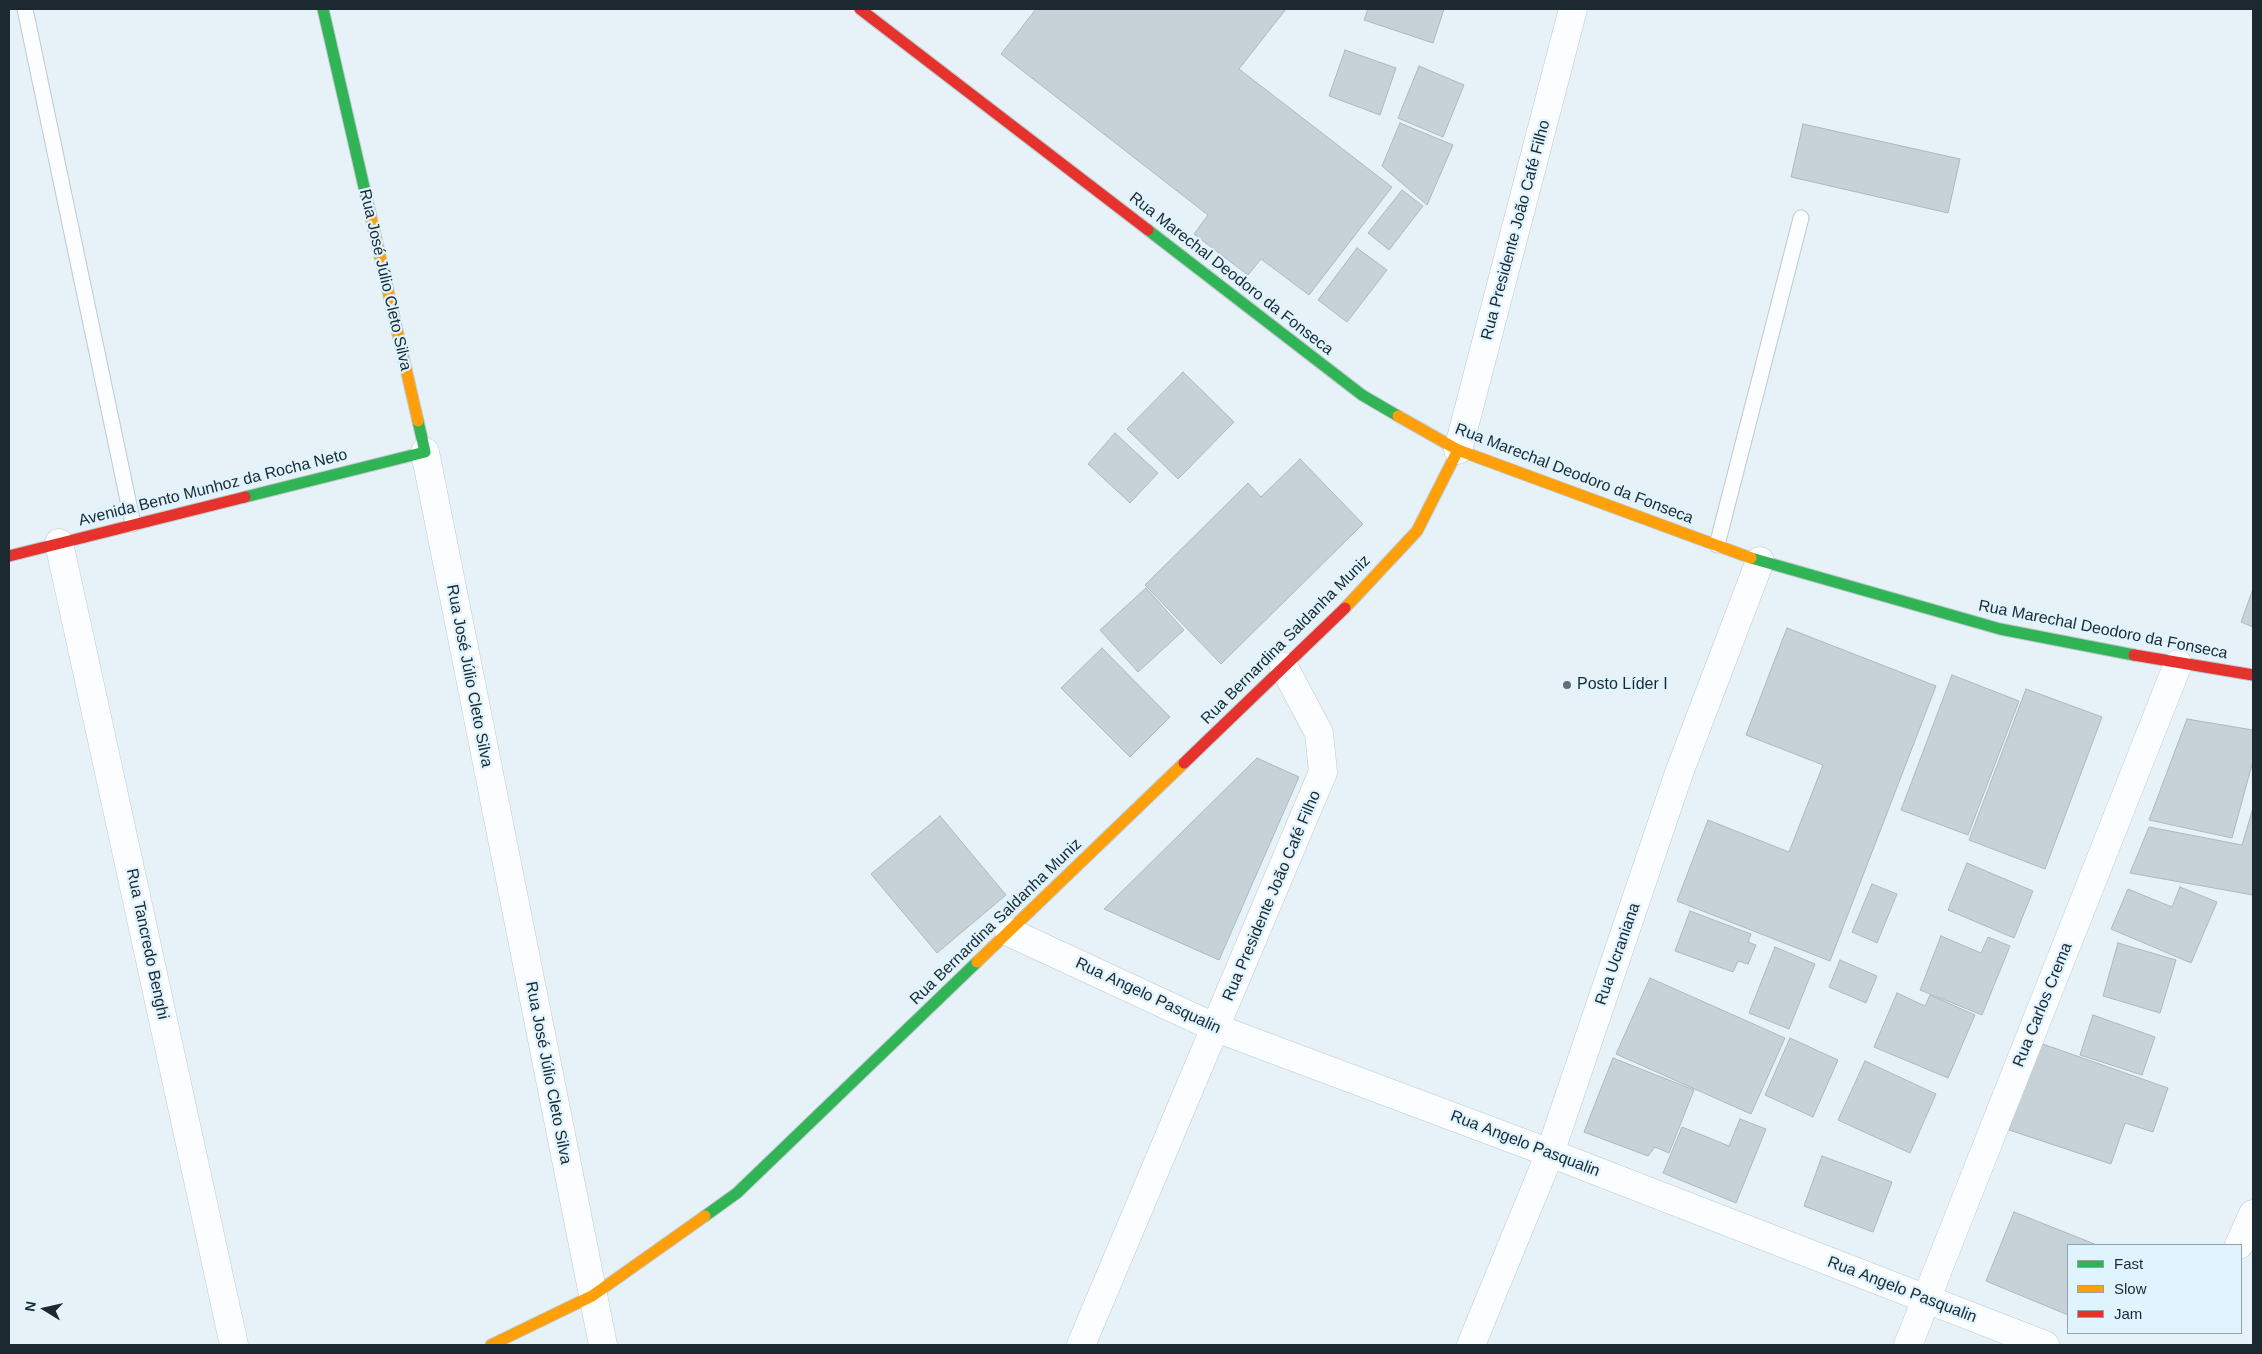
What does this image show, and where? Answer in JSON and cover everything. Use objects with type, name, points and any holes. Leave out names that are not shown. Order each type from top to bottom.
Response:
[{"type":"main road","name":"Rua José Júlio Cleto Silva","points":[[323,9],[425,452]]},
{"type":"main road","name":"Rua Marechal Deodoro da Fonseca","points":[[860,9],[1362,395],[1458,450],[1760,560],[2000,629],[2178,664],[2253,676]]},
{"type":"main road","name":"Rua Bernardina Saldanha Muniz","points":[[491,1345],[592,1296],[738,1194],[1342,611],[1417,531],[1458,450]]},
{"type":"main road","name":"Avenida Bento Munhoz da Rocha Neto","points":[[9,556],[425,452]]},
{"type":"street","name":"Rua Presidente João Café Filho","points":[[1458,450],[1573,9]]},
{"type":"street","name":"Rua José Júlio Cleto Silva","points":[[425,452],[603,1345]]},
{"type":"street","name":"Rua Tancredo Benghi","points":[[59,543],[234,1345]]},
{"type":"street","name":"Rua Ucraniana","points":[[1470,1345],[1550,1153],[1680,773],[1760,560]]},
{"type":"street","name":"Rua Carlos Crema","points":[[1908,1345],[2178,664]]},
{"type":"street","name":"Rua Presidente João Café Filho","points":[[1081,1345],[1323,772],[1318,733],[1284,667]]},
{"type":"street","name":"Rua Angelo Pasqualin","points":[[1009,932],[1216,1028],[1550,1153],[2045,1345]]},
{"type":"street","points":[[2239,1244],[2253,1214]]},
{"type":"lane","points":[[25,9],[133,524]]},
{"type":"lane","points":[[1717,545],[1801,218]]},
{"type":"building","points":[[1036,9],[1286,9],[1239,69],[1392,187],[1309,295],[1261,259],[1248,275],[1194,234],[1208,215],[1001,54]]},
{"type":"building","points":[[1368,9],[1444,9],[1433,43],[1364,20]]},
{"type":"building","points":[[1345,50],[1396,68],[1380,115],[1329,96]]},
{"type":"building","points":[[1419,66],[1464,85],[1443,137],[1398,118]]},
{"type":"building","points":[[1400,123],[1453,145],[1427,205],[1382,166]]},
{"type":"building","points":[[1803,124],[1960,159],[1948,213],[1791,177]]},
{"type":"building","points":[[1402,190],[1423,206],[1389,250],[1368,233]]},
{"type":"building","points":[[1357,248],[1387,270],[1347,322],[1318,300]]},
{"type":"building","points":[[1183,372],[1234,422],[1178,479],[1127,429]]},
{"type":"building","points":[[1115,433],[1158,473],[1130,503],[1088,464]]},
{"type":"building","points":[[1300,459],[1363,524],[1221,664],[1145,585],[1248,483],[1261,497]]},
{"type":"building","points":[[1146,588],[1184,630],[1138,672],[1100,630]]},
{"type":"building","points":[[2253,589],[2253,627],[2241,622]]},
{"type":"building","points":[[1787,628],[1936,686],[1830,961],[1677,901],[1708,820],[1789,852],[1823,765],[1746,735]]},
{"type":"building","points":[[1102,648],[1170,717],[1130,757],[1061,688]]},
{"type":"building","points":[[1952,675],[2019,701],[1968,835],[1901,810]]},
{"type":"building","points":[[2026,689],[2102,717],[2045,869],[1969,840]]},
{"type":"building","points":[[2187,719],[2253,730],[2253,761],[2232,838],[2149,820]]},
{"type":"building","points":[[1257,758],[1299,777],[1219,960],[1104,909]]},
{"type":"building","points":[[2253,808],[2253,895],[2130,873],[2149,827],[2242,845]]},
{"type":"building","points":[[940,816],[1006,895],[937,953],[871,874]]},
{"type":"building","points":[[1967,863],[2033,891],[2014,938],[1948,910]]},
{"type":"building","points":[[1872,884],[1897,894],[1877,943],[1852,932]]},
{"type":"building","points":[[2180,887],[2217,902],[2191,963],[2111,929],[2128,889],[2172,907]]},
{"type":"building","points":[[1690,911],[1751,934],[1748,942],[1756,945],[1748,964],[1738,961],[1733,972],[1675,951]]},
{"type":"building","points":[[1941,936],[1981,953],[1988,937],[2010,946],[1982,1015],[1920,990]]},
{"type":"building","points":[[2118,943],[2176,960],[2160,1013],[2103,996]]},
{"type":"building","points":[[1775,947],[1815,964],[1789,1029],[1749,1013]]},
{"type":"building","points":[[1840,960],[1877,976],[1866,1003],[1829,987]]},
{"type":"building","points":[[1650,978],[1785,1038],[1751,1114],[1616,1054]]},
{"type":"building","points":[[1897,993],[1925,1006],[1930,995],[1975,1015],[1948,1078],[1874,1047]]},
{"type":"building","points":[[2093,1015],[2155,1037],[2142,1075],[2080,1055]]},
{"type":"building","points":[[1790,1038],[1838,1060],[1813,1117],[1765,1095]]},
{"type":"building","points":[[2037,1042],[2168,1088],[2153,1132],[2125,1123],[2111,1164],[2009,1130]]},
{"type":"building","points":[[1613,1058],[1694,1090],[1669,1153],[1655,1147],[1648,1156],[1584,1132]]},
{"type":"building","points":[[1865,1061],[1936,1094],[1910,1153],[1838,1120]]},
{"type":"building","points":[[1740,1119],[1766,1129],[1736,1203],[1663,1173],[1682,1127],[1729,1146]]},
{"type":"building","points":[[1822,1156],[1892,1182],[1873,1232],[1804,1206]]},
{"type":"building","points":[[2014,1212],[2094,1244],[2067,1244],[2067,1315],[1986,1281]]},
{"type":"traffic: fast","points":[[323,9],[370,213]]},
{"type":"traffic: fast","points":[[1148,230],[1362,395],[1398,416]]},
{"type":"traffic: fast","points":[[245,497],[425,452],[418,421]]},
{"type":"traffic: fast","points":[[1751,558],[2000,629],[2134,655]]},
{"type":"traffic: fast","points":[[705,1216],[737,1193],[977,962]]},
{"type":"traffic: slow","points":[[370,213],[418,421]]},
{"type":"traffic: slow","points":[[1398,416],[1458,450],[1751,558]]},
{"type":"traffic: slow","points":[[1345,608],[1417,531],[1458,450]]},
{"type":"traffic: slow","points":[[977,962],[1184,763]]},
{"type":"traffic: slow","points":[[491,1345],[592,1296],[705,1216]]},
{"type":"traffic: jam","points":[[860,9],[1148,230]]},
{"type":"traffic: jam","points":[[9,556],[245,497]]},
{"type":"traffic: jam","points":[[1184,763],[1345,608]]},
{"type":"traffic: jam","points":[[2134,655],[2253,675]]},
{"type":"place","name":"Posto Líder I","points":[[1567,685]]}]
